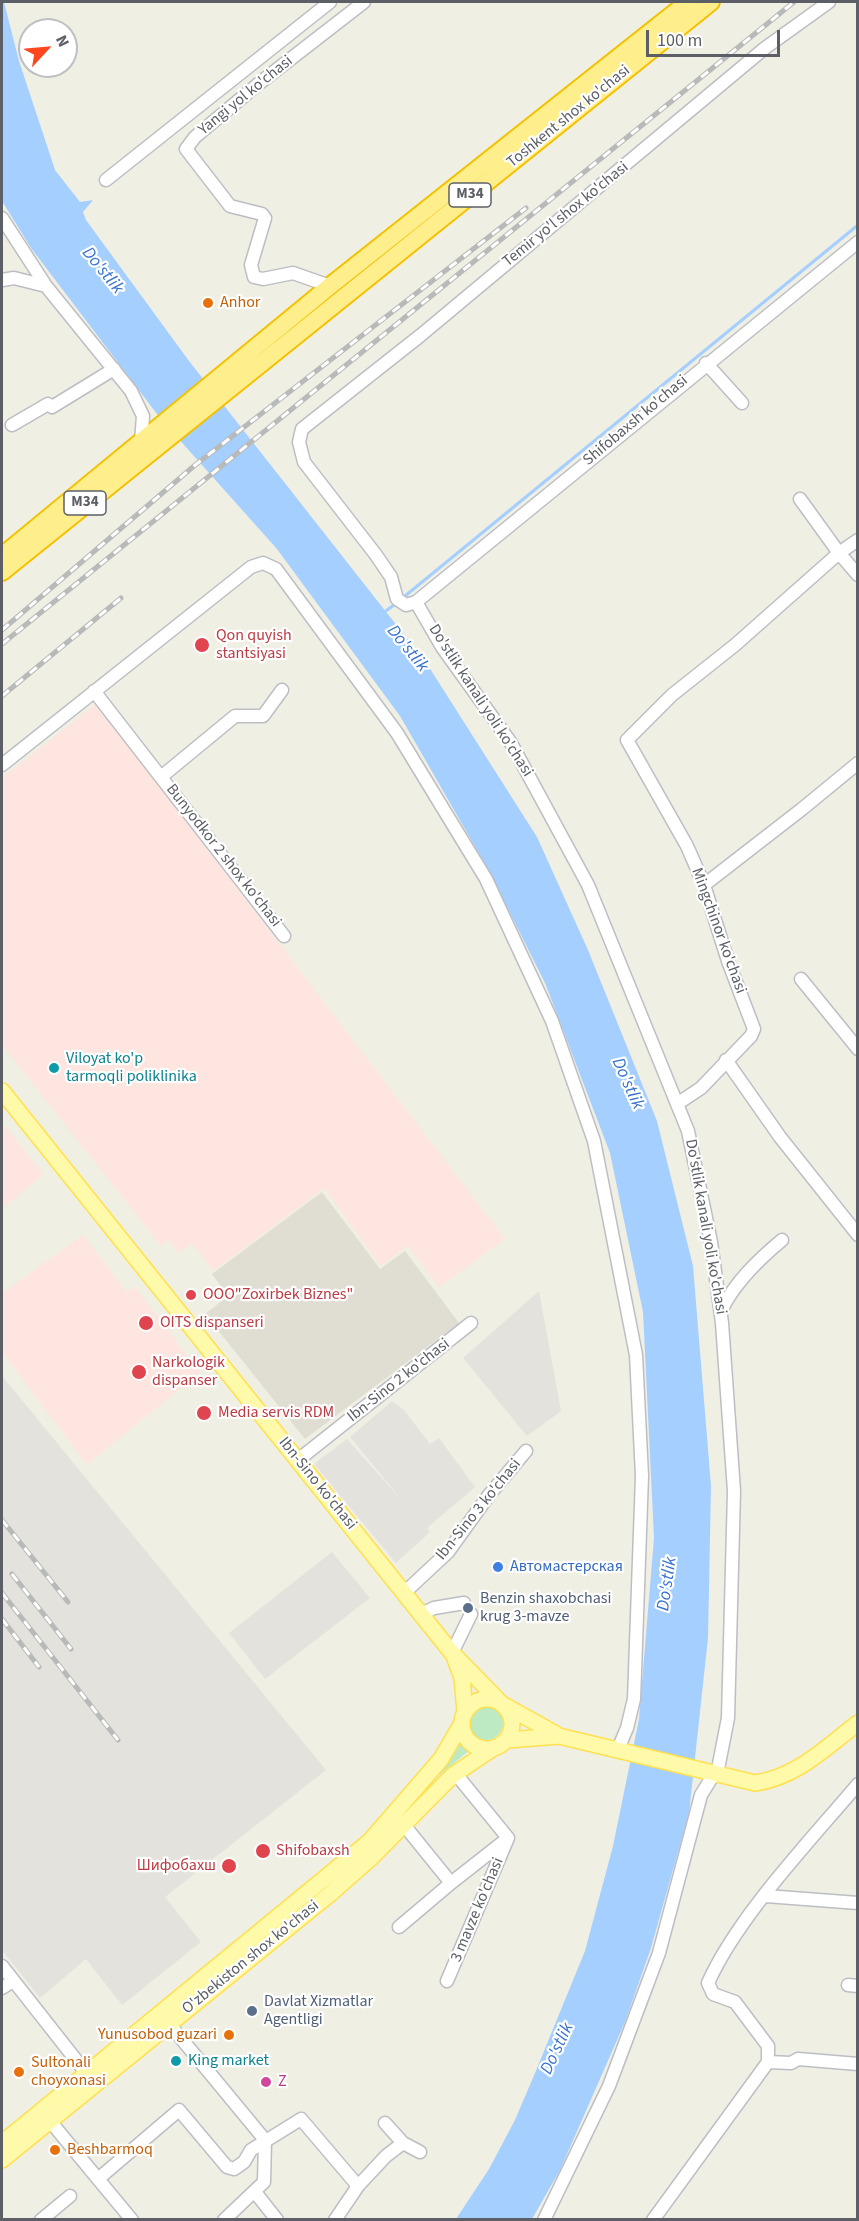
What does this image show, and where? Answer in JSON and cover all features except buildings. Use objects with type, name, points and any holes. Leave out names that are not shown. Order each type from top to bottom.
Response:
[{"type":"highway","name":"Toshkent shox ko'chasi","points":[[225,384],[330,286],[688,2]]},
{"type":"highway","name":"Toshkent shox ko'chasi","points":[[225,384],[359,282],[711,2]]},
{"type":"highway","points":[[166,431],[225,384]]},
{"type":"highway","name":"M34","points":[[2,556],[141,442],[166,431]]},
{"type":"highway","name":"M34","points":[[2,572],[166,431]]},
{"type":"main road","name":"Ibn-Sino ko'chasi","points":[[2,1091],[452,1653]]},
{"type":"main road","points":[[452,1653],[462,1678],[463,1732],[475,1746],[492,1749],[508,1740],[559,1736],[755,1783],[773,1780],[803,1766],[858,1723]]},
{"type":"main road","points":[[452,1653],[502,1704],[513,1722],[508,1740]]},
{"type":"main road","points":[[464,1718],[477,1701],[485,1699],[502,1704],[559,1736]]},
{"type":"main road","name":"O'zbekiston shox ko'chasi","points":[[2,2143],[370,1840],[441,1759],[464,1718]]},
{"type":"main road","name":"O'zbekiston shox ko'chasi","points":[[2,2160],[330,1894],[404,1825],[453,1775],[492,1749]]},
{"type":"street","points":[[106,180],[330,2]]},
{"type":"street","name":"Yangi yol ko'chasi","points":[[330,286],[293,273],[262,279],[254,277],[251,265],[265,218],[262,214],[230,206],[186,149],[195,137],[364,2]]},
{"type":"street","name":"Temir yo'l shox ko'chasi","points":[[416,602],[406,605],[397,599],[391,577],[304,462],[299,442],[302,429],[421,335],[765,48],[829,2]]},
{"type":"street","points":[[2,218],[46,286],[131,391],[143,416],[141,442]]},
{"type":"street","name":"Shifobaxsh ko'chasi","points":[[416,602],[706,363],[858,242]]},
{"type":"street","points":[[2,280],[14,278],[46,286]]},
{"type":"street","points":[[706,363],[742,403]]},
{"type":"street","points":[[12,425],[48,404],[52,407],[114,369]]},
{"type":"street","points":[[800,499],[858,575]]},
{"type":"street","points":[[839,553],[858,540]]},
{"type":"street","name":"Mingchinor ko'chasi","points":[[677,1104],[701,1088],[752,1035],[754,1029],[728,961],[704,885],[687,846],[627,740],[672,695],[735,645],[839,553]]},
{"type":"street","points":[[2,765],[250,567],[263,563],[276,569],[397,732],[486,879],[552,1021],[594,1141],[636,1355],[642,1476],[634,1699],[620,1749]]},
{"type":"street","name":"Do'stlik kanali yoli ko'chasi","points":[[416,602],[442,647],[511,743],[588,885],[688,1131],[720,1312],[734,1491],[728,1718],[712,1773],[701,1795],[659,1953],[609,2086],[544,2220]]},
{"type":"street","name":"Bunyodkor 2 shox ko'chasi","points":[[161,777],[235,716],[263,716],[282,690]]},
{"type":"street","name":"Bunyodkor 2 shox ko'chasi","points":[[94,691],[284,936]]},
{"type":"street","points":[[704,885],[858,763]]},
{"type":"street","points":[[801,979],[858,1049]]},
{"type":"street","points":[[726,1060],[780,1137],[858,1235]]},
{"type":"street","points":[[720,1312],[728,1295],[762,1257],[782,1240]]},
{"type":"street","name":"Ibn-Sino 2 ko'chasi","points":[[298,1460],[471,1323]]},
{"type":"street","name":"Ibn-Sino 3 ko'chasi","points":[[404,1593],[448,1552],[489,1495],[526,1451]]},
{"type":"street","points":[[421,1614],[434,1608],[464,1603]]},
{"type":"street","points":[[452,1653],[471,1614]]},
{"type":"street","name":"3 mavze ko'chasi","points":[[453,1775],[460,1779],[508,1838]]},
{"type":"street","points":[[653,2220],[768,2062],[768,2046],[735,2002],[713,1994],[708,1983],[730,1944],[766,1896],[858,1784]]},
{"type":"street","points":[[404,1825],[451,1883]]},
{"type":"street","name":"3 mavze ko'chasi","points":[[399,1928],[508,1838]]},
{"type":"street","name":"3 mavze ko'chasi","points":[[447,1981],[508,1838]]},
{"type":"street","points":[[766,1896],[858,1904]]},
{"type":"street","points":[[2,1966],[87,2074]]},
{"type":"street","points":[[2,1988],[13,1981]]},
{"type":"street","points":[[170,2025],[260,2132],[265,2143],[265,2179],[255,2192],[224,2220]]},
{"type":"street","points":[[768,2062],[791,2064],[798,2060],[858,2064]]},
{"type":"street","points":[[98,2179],[179,2110],[227,2168],[234,2169],[244,2162],[251,2151],[297,2121],[303,2120],[358,2186]]},
{"type":"street","points":[[50,2121],[132,2220]]},
{"type":"street","points":[[385,2123],[403,2143],[420,2152]]},
{"type":"street","points":[[335,2220],[358,2186],[386,2156],[403,2143]]},
{"type":"street","points":[[255,2192],[277,2220]]},
{"type":"street","points":[[41,2220],[70,2196]]},
{"type":"shaded area","points":[[96,704],[505,1239],[439,1287],[408,1246],[381,1266],[324,1188],[213,1271],[192,1243],[178,1253],[169,1240],[161,1246],[2,1045],[2,778]]},
{"type":"shaded area","points":[[2,1123],[44,1174],[2,1209]]},
{"type":"shaded area","points":[[322,1192],[380,1269],[405,1251],[459,1323],[305,1439],[205,1314],[228,1296],[212,1274]]},
{"type":"shaded area","points":[[83,1235],[127,1292],[135,1287],[200,1372],[87,1465],[2,1352],[2,1293]]},
{"type":"shaded area","points":[[539,1291],[561,1411],[527,1436],[463,1358]]},
{"type":"shaded area","points":[[2,1376],[326,1770],[165,1897],[201,1942],[122,2005],[86,1959],[40,1998],[2,1950]]},
{"type":"shaded area","points":[[392,1401],[404,1410],[430,1444],[439,1438],[475,1487],[427,1528],[430,1532],[396,1563],[314,1464],[347,1439],[405,1504],[350,1437]]},
{"type":"shaded area","points":[[332,1552],[370,1598],[265,1679],[229,1633]]},
{"type":"green space","points":[[486,1706],[498,1711],[503,1723],[498,1735],[486,1740],[474,1735],[469,1723],[474,1711]]},
{"type":"green space","points":[[460,1739],[470,1750],[438,1776]]},
{"type":"water","name":"Do'stlik","points":[[2,2],[4,2],[18,57],[18,78],[25,78],[55,170],[80,202],[93,200],[83,212],[86,220],[189,361],[427,664],[537,837],[588,950],[657,1121],[693,1266],[711,1486],[708,1638],[689,1813],[651,1948],[625,2022],[560,2170],[532,2219],[456,2219],[489,2169],[515,2120],[585,1951],[613,1846],[639,1719],[654,1538],[643,1312],[610,1153],[545,983],[488,869],[400,716],[277,549],[160,418],[31,248],[2,201]]},
{"type":"waterway","points":[[405,596],[858,225]]},
{"type":"waterway","points":[[383,613],[394,605]]},
{"type":"railway","points":[[2,644],[794,2]]},
{"type":"railway","points":[[2,630],[194,466],[526,208]]},
{"type":"railway","points":[[2,696],[121,598]]},
{"type":"railway","points":[[2,1520],[68,1602]]},
{"type":"railway","points":[[12,1574],[71,1649]]},
{"type":"railway","points":[[2,1593],[118,1740]]},
{"type":"railway","points":[[2,1619],[39,1667]]},
{"type":"place","name":"Anhor","points":[[208,303]]},
{"type":"place","name":"Qon quyish stantsiyasi","points":[[202,645]]},
{"type":"place","name":"Viloyat ko'p tarmoqli poliklinika","points":[[54,1068]]},
{"type":"place","name":"OOO\"Zoxirbek Biznes\"","points":[[191,1295]]},
{"type":"place","name":"OITS dispanseri","points":[[146,1323]]},
{"type":"place","name":"Narkologik dispanser","points":[[139,1372]]},
{"type":"place","name":"Media servis RDM","points":[[204,1413]]},
{"type":"place","name":"Автомастерская","points":[[498,1567]]},
{"type":"place","name":"Benzin shaxobchasi krug 3-mavze","points":[[468,1608]]},
{"type":"place","name":"Shifobaxsh","points":[[263,1851]]},
{"type":"place","name":"Шифобахш","points":[[229,1866]]},
{"type":"place","name":"Davlat Xizmatlar Agentligi","points":[[252,2011]]},
{"type":"place","name":"Yunusobod guzari","points":[[229,2035]]},
{"type":"place","name":"King market","points":[[176,2061]]},
{"type":"place","name":"Sultonali choyxonasi","points":[[19,2072]]},
{"type":"place","name":"Z","points":[[266,2082]]},
{"type":"place","name":"Beshbarmoq","points":[[55,2150]]}]
